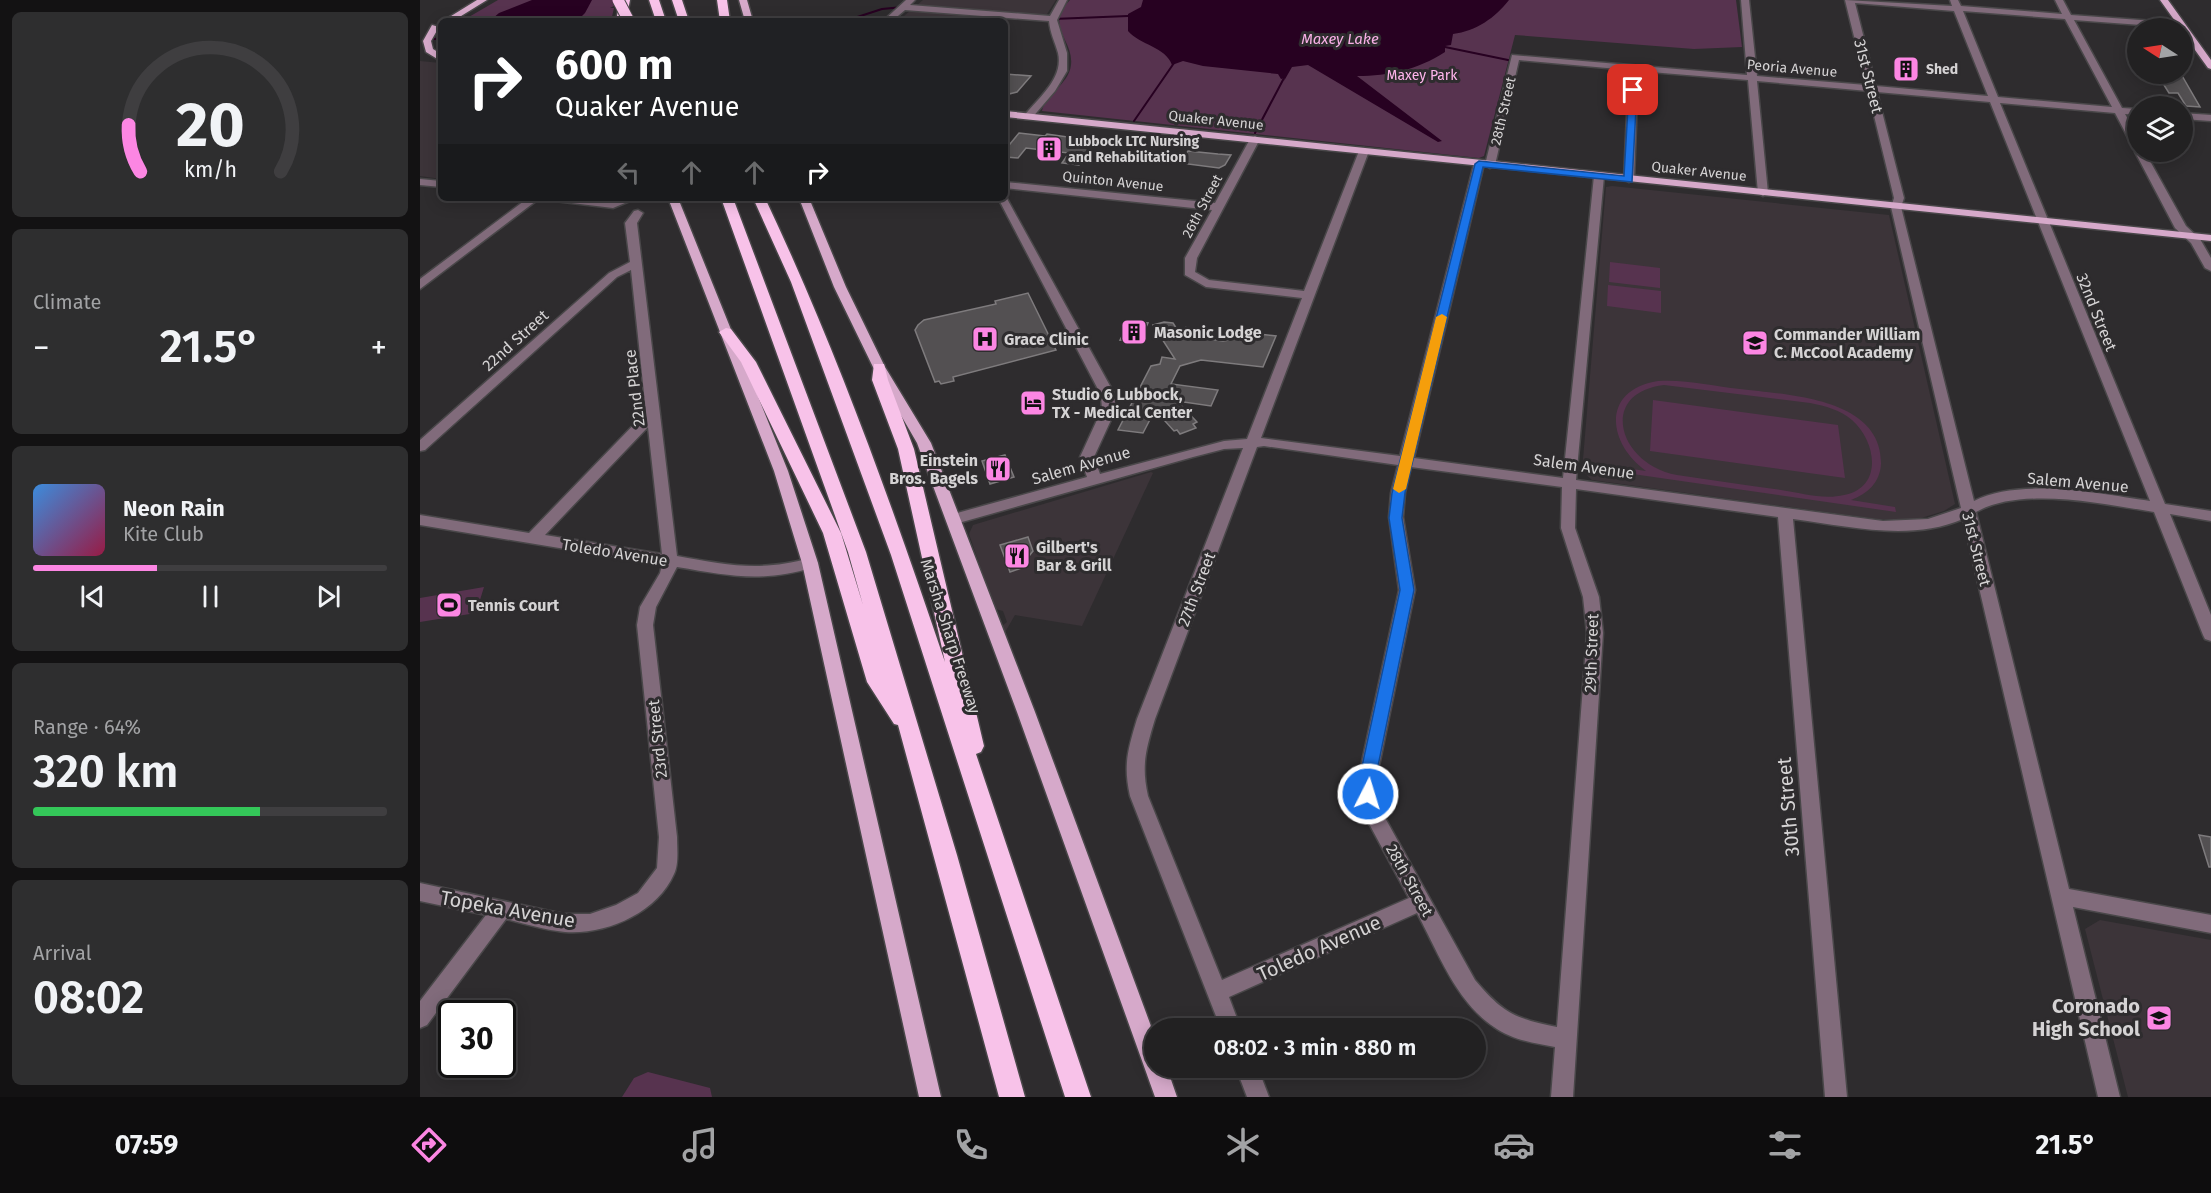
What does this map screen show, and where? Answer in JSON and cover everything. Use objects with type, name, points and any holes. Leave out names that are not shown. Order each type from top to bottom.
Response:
[{"type":"highway","points":[[618,0],[627,18]]},
{"type":"highway","points":[[622,18],[625,0]]},
{"type":"highway","points":[[654,0],[660,18]]},
{"type":"highway","points":[[677,0],[683,18]]},
{"type":"highway","points":[[722,0],[725,18]]},
{"type":"highway","points":[[728,201],[857,552],[912,734],[1012,1097]]},
{"type":"highway","name":"Marsha Sharp Freeway","points":[[760,201],[798,282],[896,544],[1078,1097]]},
{"type":"highway","points":[[726,332],[748,363],[832,533],[877,682],[912,734]]},
{"type":"highway","points":[[879,367],[880,380],[906,449],[1000,859]]},
{"type":"main road","points":[[452,18],[483,0]]},
{"type":"main road","points":[[743,0],[748,18]]},
{"type":"main road","points":[[2164,0],[2176,18]]},
{"type":"main road","points":[[420,36],[438,26]]},
{"type":"main road","points":[[438,26],[427,41],[429,50],[438,57]]},
{"type":"main road","points":[[2193,41],[2211,66]]},
{"type":"main road","points":[[420,56],[438,58]]},
{"type":"main road","name":"Quaker Avenue","points":[[1008,114],[2211,238]]},
{"type":"main road","points":[[674,201],[781,471],[810,563],[930,1097]]},
{"type":"main road","points":[[805,201],[840,287],[879,367],[924,443],[955,519],[1144,1037]]},
{"type":"main road","points":[[1159,1078],[1166,1097]]},
{"type":"street","points":[[891,18],[911,0]]},
{"type":"street","points":[[1028,117],[1062,71],[1063,58],[1054,36],[1052,19],[1063,0]]},
{"type":"street","points":[[1744,0],[1763,193]]},
{"type":"street","points":[[1850,0],[1956,4],[2127,22]]},
{"type":"street","name":"31st Street","points":[[1850,0],[1899,198],[1896,207],[2109,1097]]},
{"type":"street","points":[[2059,0],[2127,127]]},
{"type":"street","name":"32nd Street","points":[[1956,4],[2211,635]]},
{"type":"street","points":[[904,7],[1000,18]]},
{"type":"street","points":[[1008,18],[1052,19]]},
{"type":"street","name":"Peoria Avenue","points":[[1515,57],[2127,111]]},
{"type":"street","name":"28th Street","points":[[1515,57],[1406,460],[1396,518],[1407,590],[1369,771],[1368,794],[1375,818],[1468,987],[1485,1007],[1502,1021],[1519,1029],[1566,1039]]},
{"type":"street","points":[[1629,180],[1634,68]]},
{"type":"street","points":[[2193,117],[2211,118]]},
{"type":"street","name":"26th Street","points":[[1254,139],[1188,265],[1189,273],[1203,282],[1308,295]]},
{"type":"street","name":"27th Street","points":[[1226,1018],[1149,824],[1134,774],[1135,756],[1146,719],[1364,151]]},
{"type":"street","points":[[2145,162],[2181,228],[2196,242],[2211,268]]},
{"type":"street","name":"29th Street","points":[[1562,1097],[1594,633],[1591,597],[1568,528],[1569,482],[1599,176]]},
{"type":"street","points":[[420,182],[438,184]]},
{"type":"street","name":"Quinton Avenue","points":[[1008,184],[1218,207]]},
{"type":"street","points":[[420,285],[530,201]]},
{"type":"street","points":[[580,201],[613,205],[624,201]]},
{"type":"street","points":[[1005,201],[1108,395],[1109,409],[1087,458],[1095,480]]},
{"type":"street","name":"22nd Place","points":[[638,213],[631,223],[670,562]]},
{"type":"street","name":"22nd Street","points":[[420,447],[614,275],[636,263]]},
{"type":"street","points":[[532,539],[654,412]]},
{"type":"street","name":"Salem Avenue","points":[[955,519],[1191,453],[1252,442],[1406,460],[1882,526],[1907,526],[1954,517],[1968,511],[1984,499],[2030,494],[2211,516]]},
{"type":"street","name":"30th Street","points":[[1785,512],[1836,1097]]},
{"type":"street","name":"Toledo Avenue","points":[[420,520],[670,562],[759,573],[786,570],[810,563]]},
{"type":"street","name":"23rd Street","points":[[630,908],[645,899],[666,871],[668,837],[645,625],[648,607],[668,573],[670,562]]},
{"type":"street","name":"Topeka Avenue","points":[[420,892],[564,923],[590,923],[630,908]]},
{"type":"street","points":[[2060,896],[2211,924]]},
{"type":"street","name":"Toledo Avenue","points":[[1216,993],[1422,902]]},
{"type":"street","points":[[420,1018],[501,910]]},
{"type":"street","points":[[1250,1078],[1258,1097]]},
{"type":"shaded area","points":[[923,0],[1056,0],[1047,14],[1040,15],[999,12],[992,18],[902,18]]},
{"type":"shaded area","points":[[420,61],[438,63],[438,179],[420,176]]},
{"type":"shaded area","name":"Commander William C. McCool Academy","points":[[1606,187],[1889,215],[1955,504],[1944,511],[1918,519],[1878,519],[1592,480],[1582,471]]},
{"type":"shaded area","points":[[1153,473],[1082,626],[1015,615],[1004,634],[1002,626],[1007,622],[1003,611],[995,609],[969,534],[973,525]]},
{"type":"shaded area","name":"Coronado High School","points":[[2100,920],[2211,940],[2211,1097],[2128,1097],[2085,929]]},
{"type":"green space","points":[[498,0],[616,0],[614,6],[610,8],[614,8],[612,18],[467,18]]},
{"type":"green space","name":"Maxey Park","points":[[1070,0],[1736,0],[1742,47],[1694,49],[1515,35],[1484,156],[1479,158],[1042,111],[1044,105],[1066,78],[1071,65],[1071,56],[1060,26],[1063,9]]},
{"type":"green space","points":[[1610,262],[1660,268],[1660,288],[1609,282]]},
{"type":"green space","points":[[1608,285],[1661,291],[1661,313],[1607,306]]},
{"type":"green space","points":[[1658,381],[1699,383],[1805,398],[1849,412],[1866,425],[1877,442],[1881,464],[1878,477],[1872,487],[1851,500],[1895,507],[1896,512],[1605,470],[1605,465],[1646,471],[1623,446],[1616,419],[1619,406],[1627,395],[1640,386]],"holes":[[[1664,385],[1810,403],[1843,414],[1852,420],[1866,439],[1871,451],[1872,462],[1866,483],[1857,490],[1844,495],[1821,496],[1677,475],[1657,469],[1641,458],[1630,444],[1624,429],[1623,414],[1630,401],[1643,391]]]},
{"type":"green space","points":[[1653,400],[1838,425],[1845,478],[1650,451]]},
{"type":"green space","name":"Tennis Court","points":[[484,587],[476,613],[420,622],[420,598]]},
{"type":"green space","points":[[648,1072],[710,1088],[712,1097],[622,1097],[634,1078]]},
{"type":"water","points":[[532,0],[592,0],[580,18],[493,18],[499,13]]},
{"type":"water","name":"Maxey Lake","points":[[1143,0],[1509,0],[1484,23],[1453,34],[1451,45],[1445,46],[1445,52],[1424,63],[1403,71],[1357,76],[1442,141],[1438,142],[1308,65],[1292,67],[1284,81],[1285,78],[1281,79],[1278,74],[1203,66],[1183,61],[1172,65],[1159,50],[1139,40],[1128,31],[1128,14],[1141,7]]},
{"type":"building","points":[[1008,74],[1031,76],[1017,92],[1008,94]]},
{"type":"building","points":[[2163,84],[2187,84],[2200,107],[2193,106],[2193,96],[2169,93]]},
{"type":"building","name":"Lubbock LTC Nursing and Rehabilitation","points":[[1019,133],[1045,136],[1047,134],[1096,141],[1079,165],[1062,163],[1069,153],[1026,148],[1018,158],[1008,157],[1008,146]]},
{"type":"building","points":[[1188,151],[1231,155],[1225,165],[1219,168],[1180,163]]},
{"type":"building","name":"Grace Clinic","points":[[1028,293],[1056,350],[953,377],[954,381],[941,384],[939,381],[935,382],[915,330],[918,325],[924,320],[996,304],[995,301]]},
{"type":"building","name":"Masonic Lodge","points":[[1130,321],[1148,323],[1139,342],[1120,340]]},
{"type":"building","points":[[1164,322],[1173,323],[1182,337],[1186,327],[1198,329],[1194,337],[1223,341],[1229,340],[1232,331],[1276,336],[1263,367],[1201,360],[1180,366],[1171,384],[1218,390],[1211,406],[1177,401],[1197,422],[1193,424],[1196,428],[1180,434],[1177,430],[1174,431],[1155,410],[1143,433],[1118,430],[1151,366],[1160,364],[1162,357],[1175,359],[1153,325]]},
{"type":"building","name":"Einstein Bros. Bagels","points":[[1005,455],[1014,477],[990,484],[982,461]]},
{"type":"building","name":"Gilbert's Bar & Grill","points":[[1028,537],[1033,551],[1025,561],[1027,566],[1010,572],[1000,545]]},
{"type":"building","points":[[2199,835],[2211,837],[2211,867],[2209,867]]},
{"type":"waterway","points":[[854,18],[882,9],[903,7]]},
{"type":"waterway","points":[[1053,19],[1128,16]]},
{"type":"waterway","points":[[1445,47],[1508,60]]},
{"type":"waterway","points":[[1134,121],[1174,63]]},
{"type":"waterway","points":[[1255,133],[1284,78]]},
{"type":"slow traffic","points":[[1399,489],[1442,317]]},
{"type":"place","name":"Shed","points":[[1906,69]]},
{"type":"place","name":"Lubbock LTC Nursing and Rehabilitation","points":[[1049,149]]},
{"type":"place","name":"Masonic Lodge","points":[[1134,332]]},
{"type":"place","name":"Grace Clinic","points":[[985,339]]},
{"type":"place","name":"Commander William C. McCool Academy","points":[[1755,343]]},
{"type":"place","name":"Studio 6 Lubbock, TX - Medical Center","points":[[1033,403]]},
{"type":"place","name":"Einstein Bros. Bagels","points":[[998,469]]},
{"type":"place","name":"Gilbert's Bar & Grill","points":[[1017,556]]},
{"type":"place","name":"Tennis Court","points":[[449,605]]},
{"type":"place","name":"Coronado High School","points":[[2159,1018]]},
{"type":"route","points":[[1368,794],[1369,771],[1407,590],[1396,518],[1398,493],[1479,164],[1629,180],[1633,90]]}]
